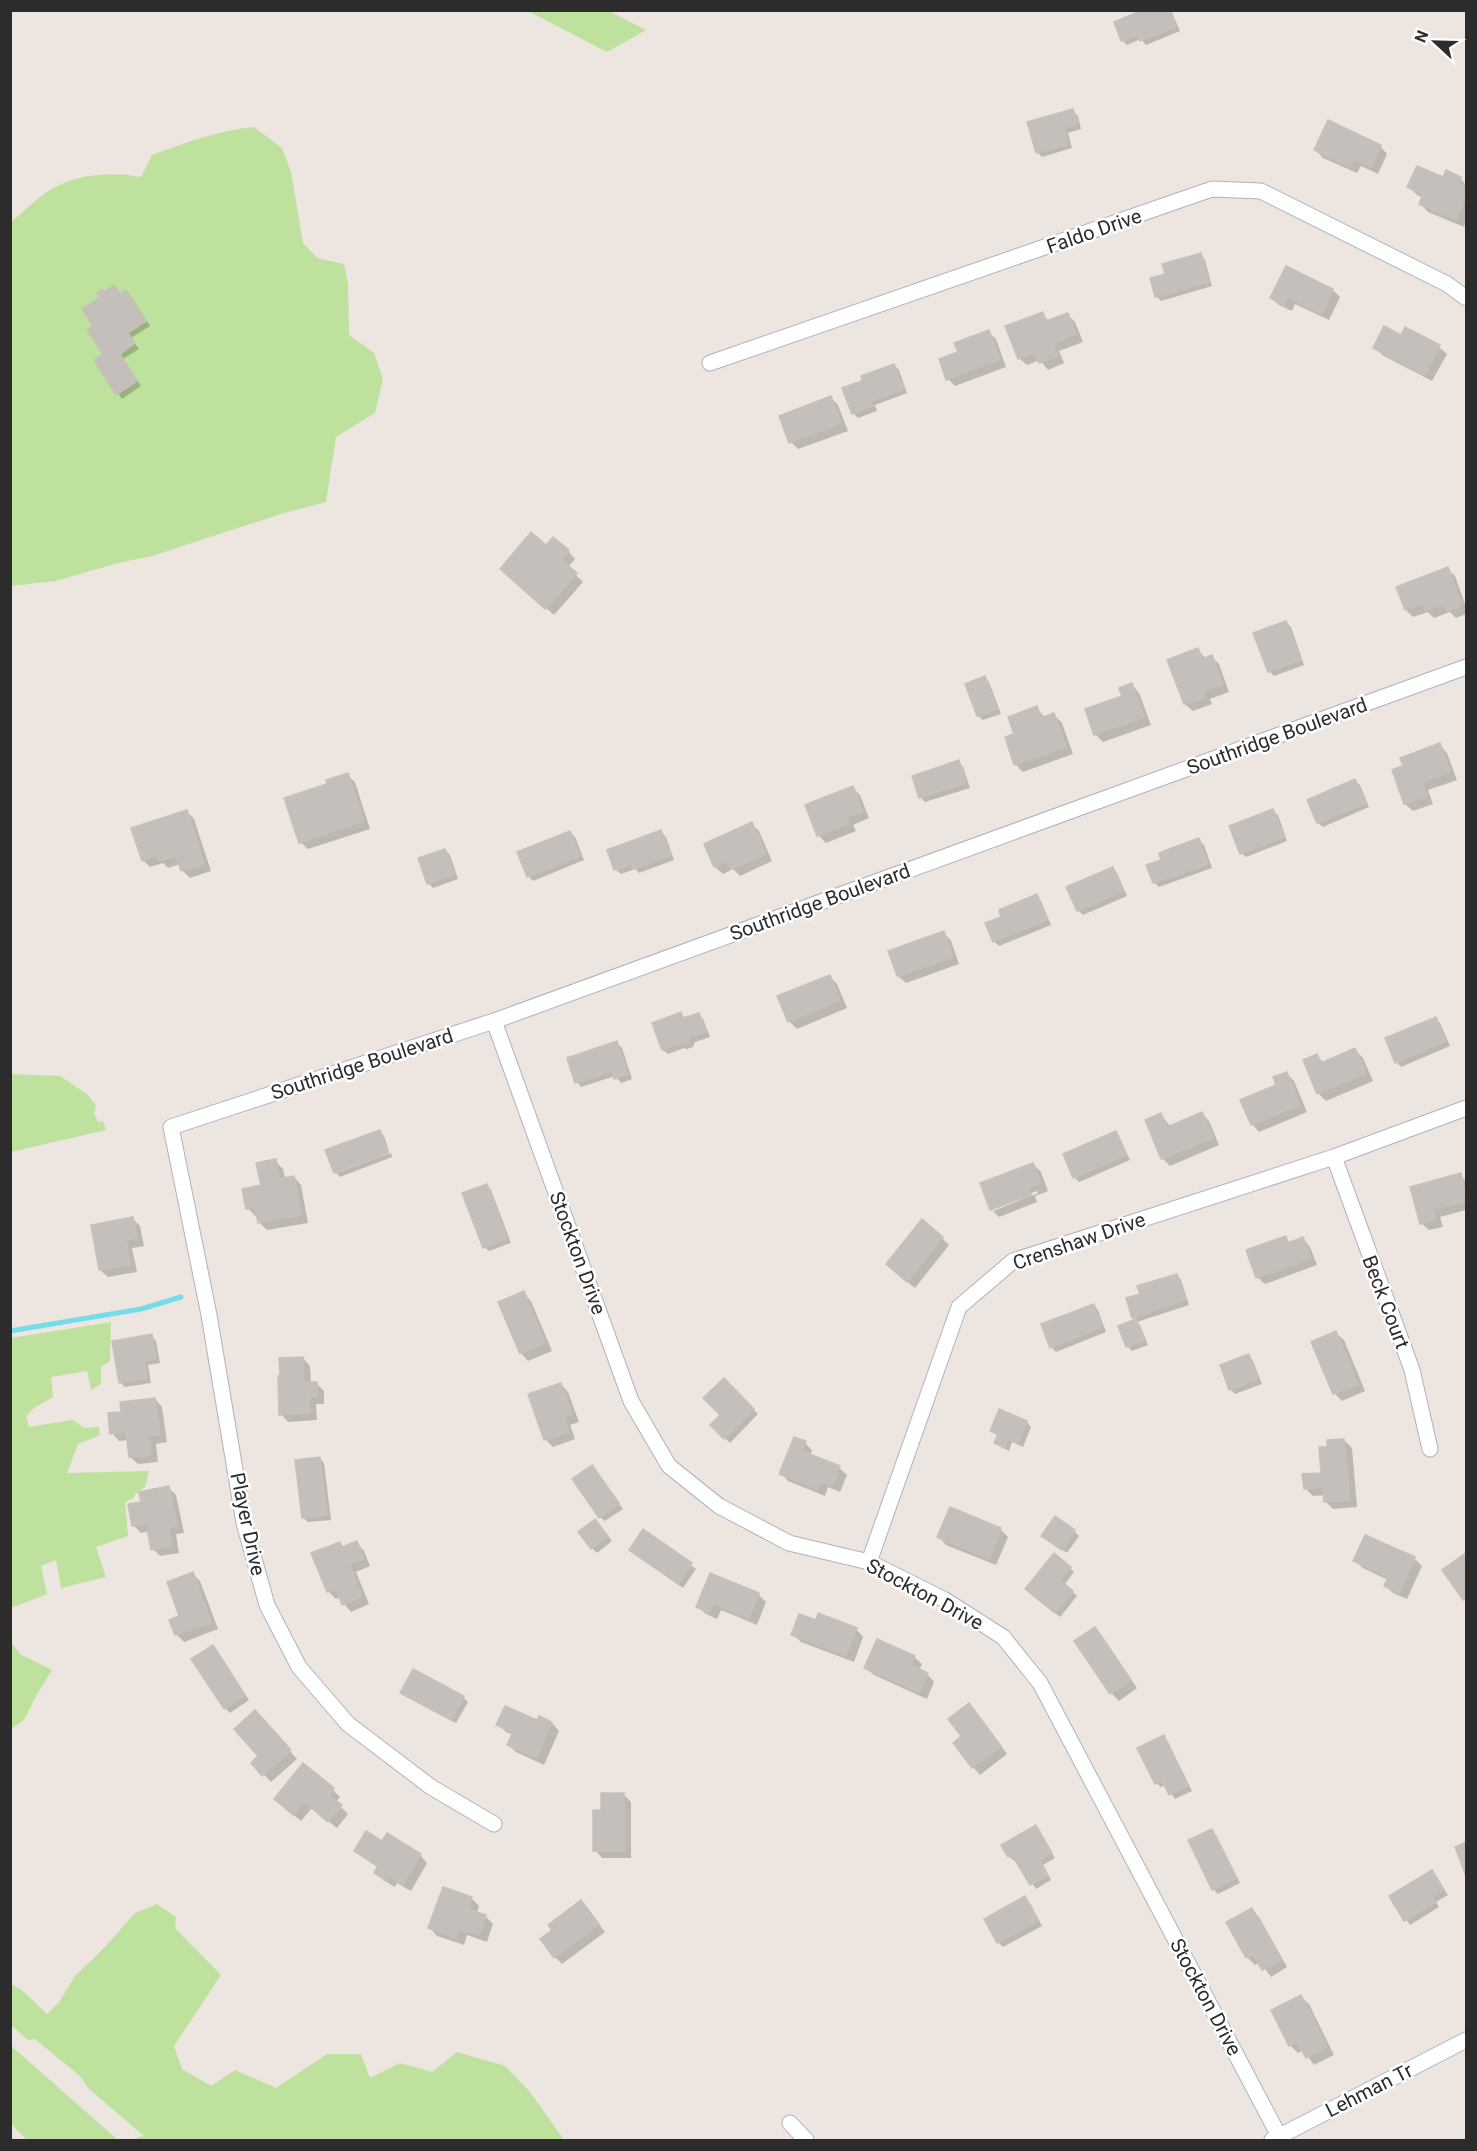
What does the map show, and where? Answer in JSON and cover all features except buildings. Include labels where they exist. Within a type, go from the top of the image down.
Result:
[{"type":"street","name":"Faldo Drive","points":[[710,363],[1212,189],[1261,191],[1447,284],[1467,298]]},
{"type":"street","name":"Southridge Boulevard","points":[[171,1127],[494,1021],[1467,667]]},
{"type":"street","name":"Stockton Drive","points":[[494,1021],[631,1401],[669,1466],[719,1506],[789,1543],[869,1562],[945,1600],[1003,1637],[1040,1683],[1275,2138]]},
{"type":"street","name":"Crenshaw Drive","points":[[869,1562],[959,1307],[1012,1261],[1334,1157],[1467,1108]]},
{"type":"street","name":"Player Drive","points":[[171,1127],[209,1315],[244,1523],[267,1605],[298,1666],[348,1724],[431,1787],[494,1824]]},
{"type":"street","name":"Beck Court","points":[[1334,1157],[1412,1370],[1430,1449]]},
{"type":"street","name":"Lehman Tr","points":[[1275,2138],[1467,2040]]},
{"type":"street","points":[[790,2123],[806,2140]]},
{"type":"green space","points":[[528,11],[609,11],[646,30],[607,52]]},
{"type":"green space","points":[[254,127],[282,148],[291,172],[303,243],[317,258],[344,264],[348,283],[349,335],[374,353],[383,379],[375,413],[336,437],[326,502],[284,513],[152,556],[55,581],[11,586],[10,223],[40,197],[71,180],[106,174],[141,177],[152,155],[214,134]]},
{"type":"green space","points":[[10,1074],[60,1076],[88,1095],[96,1106],[94,1113],[98,1122],[103,1121],[106,1130],[11,1152]]},
{"type":"green space","points":[[111,1322],[110,1361],[101,1367],[101,1384],[91,1390],[87,1371],[51,1377],[53,1397],[34,1408],[26,1416],[29,1427],[72,1420],[84,1428],[99,1427],[100,1435],[78,1444],[67,1473],[149,1471],[145,1487],[135,1494],[134,1498],[125,1502],[128,1536],[96,1547],[106,1577],[61,1588],[56,1560],[41,1566],[47,1594],[11,1608],[11,1338]]},
{"type":"green space","points":[[10,1641],[20,1654],[52,1670],[24,1720],[11,1729]]},
{"type":"green space","points":[[157,1904],[176,1917],[175,1928],[221,1975],[174,2046],[182,2069],[211,2086],[235,2070],[276,2088],[327,2054],[361,2054],[370,2078],[400,2063],[432,2072],[457,2052],[505,2066],[530,2092],[564,2140],[139,2140],[136,2138],[144,2136],[88,2088],[80,2076],[35,2039],[28,2040],[11,2025],[11,1984],[22,1990],[47,2014],[59,2002],[75,1976],[135,1913]]},
{"type":"green space","points":[[10,2045],[118,2140],[27,2140],[11,2124]]},
{"type":"waterway","points":[[10,1331],[141,1309],[181,1297]]}]
